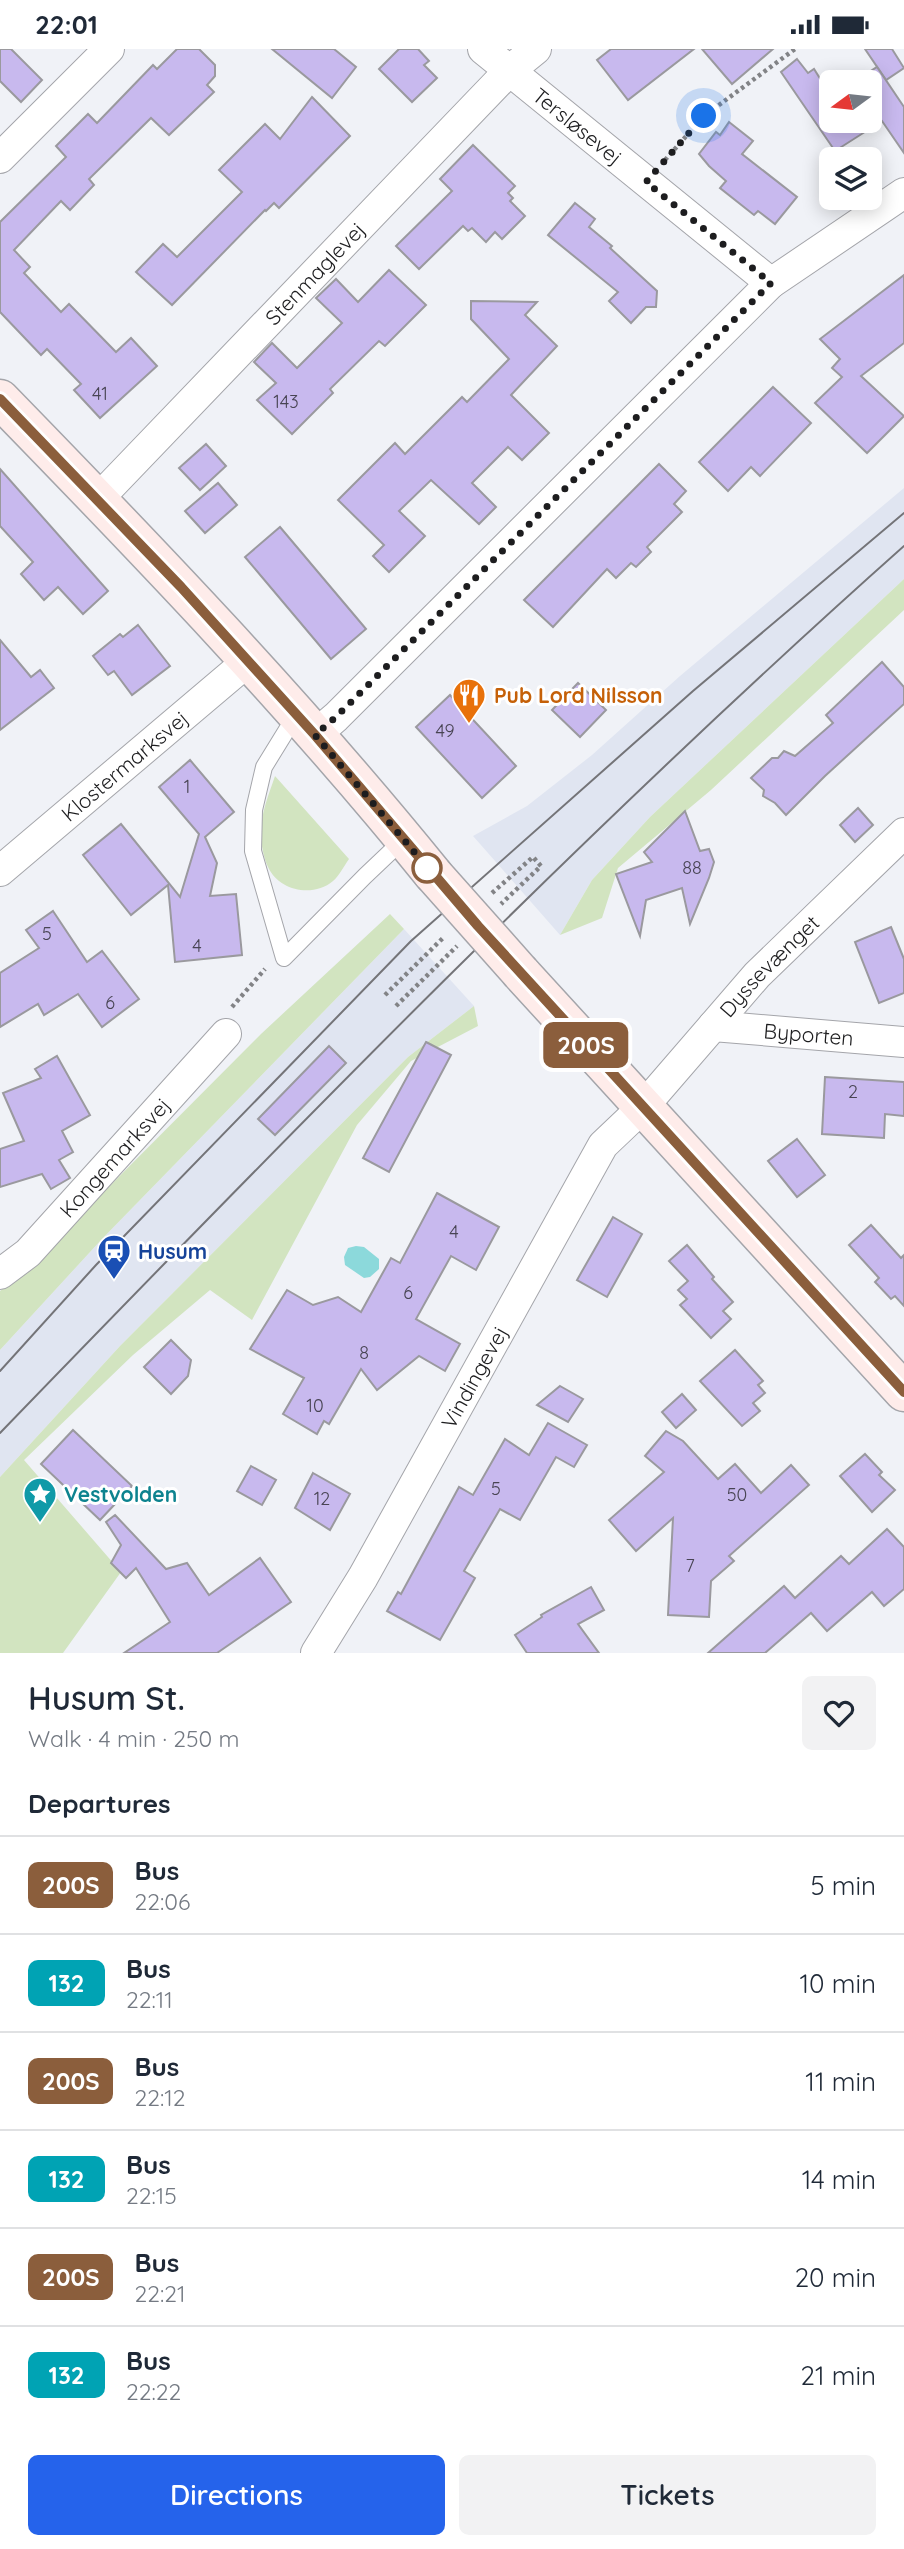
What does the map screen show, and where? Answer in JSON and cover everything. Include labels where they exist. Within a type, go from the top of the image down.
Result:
[{"type":"street","points":[[0,159],[108,49]]},
{"type":"street","name":"Tersløsevej","points":[[483,49],[771,283]]},
{"type":"street","name":"Stenmaglevej","points":[[98,499],[509,71],[536,49]]},
{"type":"street","points":[[305,725],[336,717],[771,283],[904,193]]},
{"type":"street","points":[[0,399],[181,587],[521,973],[904,1392]]},
{"type":"street","name":"Klostermarksvej","points":[[0,871],[248,661]]},
{"type":"street","name":"Dyssevænget","points":[[643,1107],[757,975],[904,833]]},
{"type":"street","name":"Kongemarksvej","points":[[0,1274],[28,1253],[228,1021]]},
{"type":"street","name":"Byporten","points":[[713,1026],[904,1042]]},
{"type":"street","name":"Vindingevej","points":[[316,1653],[369,1566],[603,1145],[643,1107]]},
{"type":"lane","points":[[305,725],[264,767],[254,810],[253,851],[284,958],[404,839]]},
{"type":"path","points":[[646,182],[704,116],[795,49]]},
{"type":"path","points":[[506,880],[533,857],[541,866],[518,887]]},
{"type":"path","points":[[396,1006],[438,965]]},
{"type":"path","points":[[228,1021],[266,968]]},
{"type":"shaded area","points":[[904,488],[904,579],[650,817],[592,880],[560,935],[473,836],[527,806],[592,755],[680,676]]},
{"type":"shaded area","points":[[404,929],[474,1006],[408,1057],[120,1346],[0,1477],[0,1350],[102,1239]]},
{"type":"green space","points":[[904,579],[904,610],[711,790],[618,868],[602,918],[560,935],[592,880],[650,817]]},
{"type":"green space","points":[[275,776],[349,859],[335,879],[325,886],[307,890],[288,886],[280,882],[268,867],[262,847],[261,827]]},
{"type":"green space","points":[[390,914],[404,929],[102,1239],[0,1350],[0,1291],[30,1266],[261,1034]]},
{"type":"green space","points":[[474,1006],[478,1026],[411,1061],[357,1125],[252,1320],[210,1290],[133,1355],[24,1460],[121,1572],[63,1653],[0,1653],[0,1477],[120,1346],[408,1057]]},
{"type":"water","points":[[364,1247],[379,1259],[379,1269],[370,1277],[364,1278],[345,1265],[344,1257],[348,1248]]},
{"type":"building","points":[[0,49],[11,49],[42,80],[21,102],[0,81]]},
{"type":"building","points":[[177,49],[199,49],[215,65],[215,76],[207,85],[214,92],[169,135],[151,118],[89,179],[94,185],[70,210],[61,201],[14,250],[30,267],[24,273],[61,312],[69,304],[116,352],[131,338],[157,366],[100,418],[74,390],[81,384],[47,349],[41,355],[0,312],[0,222],[66,157],[56,146],[88,114],[97,123],[153,65],[157,69]]},
{"type":"building","points":[[272,49],[334,49],[356,67],[332,98]]},
{"type":"building","points":[[399,49],[418,49],[429,61],[424,65],[437,78],[412,102],[379,69]]},
{"type":"building","points":[[611,49],[694,49],[628,100],[597,60]]},
{"type":"building","points":[[702,49],[773,49],[732,84]]},
{"type":"building","points":[[865,49],[892,49],[904,68],[886,80],[882,70],[879,70]]},
{"type":"building","points":[[797,59],[808,73],[814,69],[819,77],[819,128],[781,72]]},
{"type":"building","points":[[882,74],[904,107],[904,153],[882,121]]},
{"type":"building","points":[[312,97],[350,136],[279,208],[274,203],[265,210],[172,305],[136,272],[163,244],[177,257],[242,192],[219,170],[265,124],[280,139]]},
{"type":"building","points":[[729,122],[753,141],[742,154],[797,197],[775,224],[758,211],[754,215],[720,188],[726,181],[699,154],[716,132],[720,135]]},
{"type":"building","points":[[823,133],[863,133],[841,147],[832,147]]},
{"type":"building","points":[[473,145],[515,186],[508,193],[513,198],[510,201],[525,216],[502,239],[495,232],[486,242],[472,228],[468,231],[463,226],[419,269],[396,246],[452,191],[440,179]]},
{"type":"building","points":[[575,203],[595,219],[589,227],[657,291],[656,307],[646,307],[631,323],[609,301],[618,292],[548,235]]},
{"type":"building","points":[[389,270],[426,305],[385,346],[379,341],[330,389],[333,393],[292,434],[257,400],[276,383],[254,362],[272,343],[297,368],[342,323],[316,298],[336,279],[358,302]]},
{"type":"building","points":[[904,275],[904,343],[861,376],[904,416],[867,453],[815,403],[842,377],[832,368],[840,359],[820,339]]},
{"type":"building","points":[[471,301],[537,302],[525,315],[557,346],[511,395],[549,433],[522,460],[508,447],[472,483],[496,507],[479,524],[431,480],[399,511],[425,536],[389,572],[373,556],[384,545],[338,500],[395,443],[405,454],[462,397],[467,402],[509,359],[471,319]]},
{"type":"building","points":[[773,387],[811,423],[760,476],[751,467],[728,491],[699,462]]},
{"type":"building","points":[[206,444],[226,466],[200,490],[179,468]]},
{"type":"building","points":[[659,464],[686,491],[674,504],[682,512],[647,547],[651,552],[636,567],[631,563],[616,578],[607,569],[553,627],[524,600]]},
{"type":"building","points":[[0,469],[108,591],[83,614],[58,587],[44,600],[21,574],[33,562],[0,526]]},
{"type":"building","points":[[218,483],[237,505],[205,533],[185,511]]},
{"type":"building","points":[[280,527],[366,629],[331,659],[245,557]]},
{"type":"building","points":[[138,625],[170,666],[132,695],[114,671],[108,675],[93,656],[120,634],[123,637]]},
{"type":"building","points":[[0,640],[31,677],[40,670],[54,688],[0,730]]},
{"type":"building","points":[[882,662],[904,687],[904,704],[786,815],[775,803],[763,796],[764,790],[751,778],[772,758],[778,758],[784,751],[795,756],[833,723],[826,715]]},
{"type":"building","points":[[578,683],[606,710],[580,737],[552,710]]},
{"type":"building","points":[[450,695],[516,766],[482,798],[416,727]]},
{"type":"building","points":[[190,760],[234,812],[205,837],[217,863],[210,896],[236,894],[242,955],[175,962],[168,885],[131,915],[83,855],[121,824],[180,897],[199,834],[159,787]]},
{"type":"building","points":[[858,808],[873,825],[855,842],[840,825]]},
{"type":"building","points":[[685,811],[700,851],[709,849],[714,862],[709,878],[690,924],[682,888],[646,900],[640,936],[616,874],[652,862],[644,852]]},
{"type":"building","points":[[53,911],[87,962],[102,951],[139,999],[102,1027],[78,994],[44,1015],[38,1004],[0,1027],[0,973],[39,948],[26,930]]},
{"type":"building","points":[[891,927],[904,959],[904,993],[879,1003],[855,942]]},
{"type":"building","points":[[426,1042],[451,1055],[389,1172],[363,1158]]},
{"type":"building","points":[[329,1046],[346,1063],[275,1135],[258,1119]]},
{"type":"building","points":[[57,1056],[90,1115],[62,1131],[73,1152],[59,1160],[70,1178],[51,1189],[42,1174],[0,1187],[0,1149],[24,1141],[3,1093],[41,1078],[35,1069]]},
{"type":"building","points":[[825,1077],[904,1082],[904,1116],[885,1114],[884,1138],[822,1134]]},
{"type":"building","points":[[797,1139],[825,1175],[797,1197],[768,1161]]},
{"type":"building","points":[[437,1193],[499,1227],[476,1270],[451,1256],[416,1319],[460,1344],[445,1371],[419,1356],[377,1390],[361,1369],[329,1424],[324,1421],[317,1434],[283,1414],[304,1378],[250,1349],[287,1290],[313,1305],[338,1297],[361,1312],[391,1258],[400,1263]]},
{"type":"building","points":[[613,1217],[642,1234],[607,1297],[577,1280]]},
{"type":"building","points":[[871,1225],[901,1258],[904,1255],[904,1306],[895,1296],[891,1299],[875,1282],[879,1278],[849,1245]]},
{"type":"building","points":[[687,1245],[733,1302],[723,1311],[731,1319],[711,1338],[680,1305],[687,1299],[678,1290],[688,1281],[669,1261]]},
{"type":"building","points":[[171,1340],[191,1360],[188,1376],[171,1394],[144,1367]]},
{"type":"building","points":[[735,1350],[763,1381],[758,1385],[765,1393],[753,1403],[760,1411],[742,1426],[700,1381]]},
{"type":"building","points":[[560,1386],[583,1399],[568,1422],[537,1405]]},
{"type":"building","points":[[682,1394],[696,1410],[676,1428],[662,1412]]},
{"type":"building","points":[[548,1423],[587,1445],[574,1467],[556,1457],[520,1520],[500,1509],[464,1571],[475,1578],[440,1640],[387,1611],[398,1592],[401,1594],[459,1487],[473,1495],[505,1439],[529,1455]]},
{"type":"building","points":[[73,1430],[132,1486],[100,1520],[41,1464]]},
{"type":"building","points":[[666,1431],[683,1441],[718,1479],[735,1464],[761,1493],[791,1465],[809,1485],[729,1556],[734,1561],[711,1581],[709,1617],[668,1615],[673,1518],[636,1551],[609,1520],[664,1472],[645,1456]]},
{"type":"building","points":[[865,1454],[882,1472],[879,1475],[895,1490],[872,1512],[840,1476]]},
{"type":"building","points":[[251,1466],[276,1480],[262,1505],[237,1491]]},
{"type":"building","points":[[313,1473],[350,1494],[330,1530],[295,1508]]},
{"type":"building","points":[[115,1515],[166,1569],[187,1563],[209,1595],[260,1558],[291,1602],[217,1653],[124,1653],[170,1622],[136,1568],[126,1578],[111,1563],[121,1545],[106,1522]]},
{"type":"building","points":[[887,1529],[904,1547],[904,1589],[884,1606],[872,1592],[827,1631],[811,1613],[765,1653],[708,1653],[784,1586],[795,1598],[841,1556],[849,1564]]},
{"type":"building","points":[[591,1587],[604,1610],[578,1624],[599,1653],[527,1653],[515,1635],[542,1617],[541,1615]]},
{"type":"tram line","points":[[0,1371],[96,1265],[411,941],[693,691],[904,513]]},
{"type":"tram line","points":[[0,1433],[331,1093],[556,870],[786,652],[904,546]]},
{"type":"bus line","name":"200S","points":[[0,399],[181,587],[315,735],[478,926],[904,1392]]},
{"type":"place","name":"Pub Lord Nilsson","points":[[469,725]]},
{"type":"place","name":"Husum","points":[[114,1281]]},
{"type":"place","name":"Vestvolden","points":[[40,1524]]},
{"type":"route","points":[[427,868],[433,874],[315,735],[771,283],[646,182],[704,116]]}]
